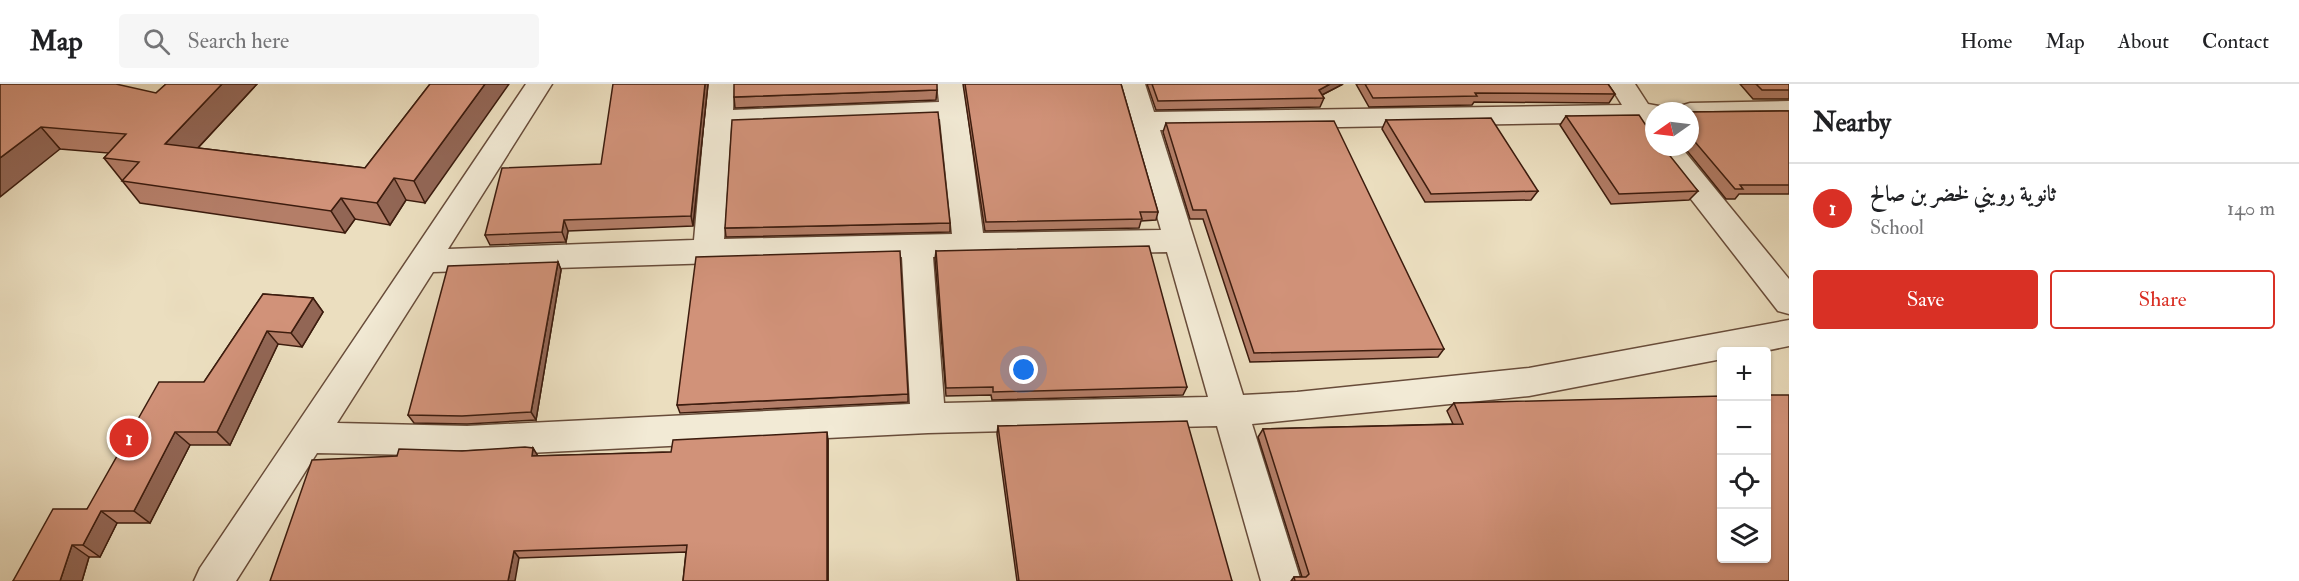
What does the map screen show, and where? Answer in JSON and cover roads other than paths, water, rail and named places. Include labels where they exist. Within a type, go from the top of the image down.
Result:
[{"type":"street","points":[[214,581],[539,84]]},
{"type":"street","points":[[708,251],[722,84]]},
{"type":"street","points":[[1132,84],[1180,241],[1228,411],[1281,581]]},
{"type":"street","points":[[1622,84],[1645,115]]},
{"type":"street","points":[[718,119],[952,97],[969,245]]},
{"type":"street","points":[[1699,112],[1789,110]]},
{"type":"street","points":[[1143,121],[1645,120]]},
{"type":"street","points":[[1673,156],[1789,302]]},
{"type":"street","points":[[425,261],[708,251],[1180,241]]},
{"type":"street","points":[[917,246],[928,418]]},
{"type":"street","points":[[308,438],[467,441],[928,418],[1228,411],[1308,406],[1529,381],[1789,333]]},
{"type":"place","name":"ثانوية رويني لخضر بن صالح","points":[[129,438]]}]
